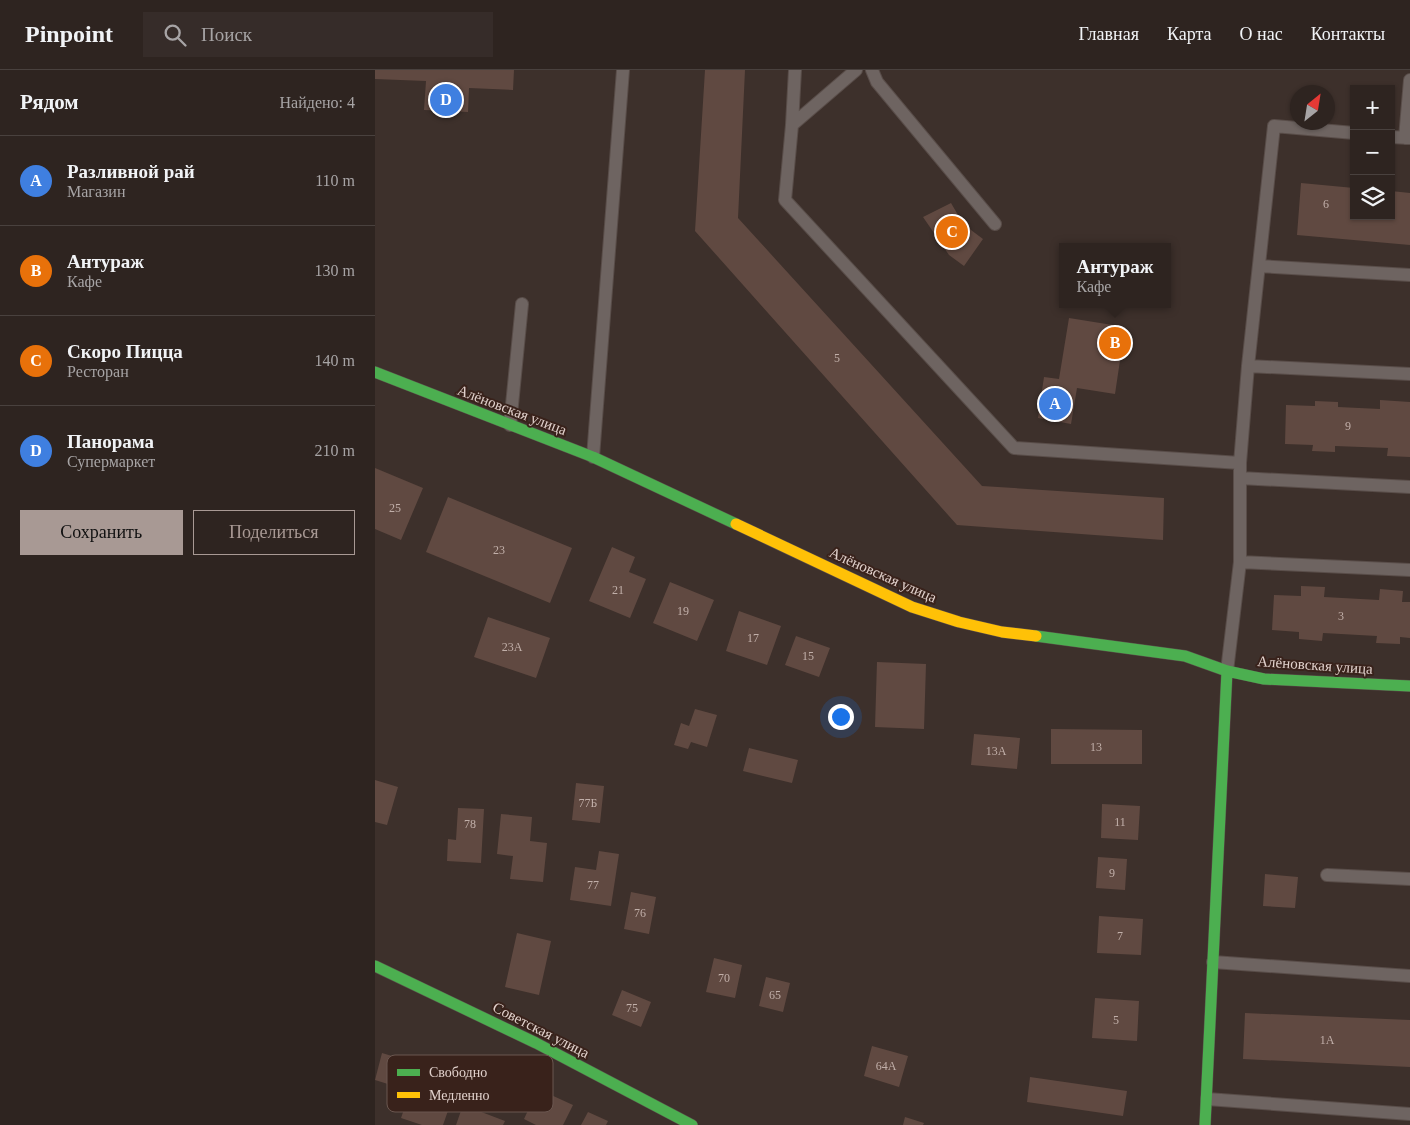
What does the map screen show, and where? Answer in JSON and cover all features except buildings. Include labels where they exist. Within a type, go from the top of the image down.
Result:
[{"type":"street","name":"Алёновская улица","points":[[375,372],[593,457],[912,606],[959,622],[1002,632],[1185,656],[1227,671],[1264,679],[1410,686]]},
{"type":"street","points":[[1205,1125],[1227,671]]},
{"type":"street","name":"Советская улица","points":[[375,966],[536,1042],[692,1125]]},
{"type":"lane","points":[[593,457],[623,70]]},
{"type":"lane","points":[[795,70],[785,200],[1014,448],[1240,463]]},
{"type":"lane","points":[[792,126],[856,70]]},
{"type":"lane","points":[[872,70],[877,82],[995,224]]},
{"type":"lane","points":[[1395,136],[1408,138],[1410,80]]},
{"type":"lane","points":[[1227,671],[1240,562],[1240,463],[1248,366],[1274,126],[1350,133]]},
{"type":"lane","points":[[1259,266],[1410,274]]},
{"type":"lane","points":[[510,425],[523,304]]},
{"type":"lane","points":[[1248,366],[1410,374]]},
{"type":"lane","points":[[1240,478],[1410,487]]},
{"type":"lane","points":[[1240,562],[1410,570]]},
{"type":"lane","points":[[1327,875],[1410,879]]},
{"type":"lane","points":[[1213,962],[1410,976]]},
{"type":"lane","points":[[1207,1099],[1410,1114]]},
{"type":"traffic: fast","points":[[375,372],[593,457],[736,524]]},
{"type":"traffic: fast","points":[[1036,636],[1185,656],[1227,671],[1264,679],[1410,686]]},
{"type":"traffic: fast","points":[[1205,1125],[1227,671]]},
{"type":"traffic: fast","points":[[375,966],[536,1043],[692,1125]]},
{"type":"traffic: slow","points":[[736,524],[912,607],[959,622],[1002,632],[1036,636]]},
{"type":"place","name":"Панорама","points":[[446,100]]},
{"type":"place","name":"Скоро Пицца","points":[[952,232]]},
{"type":"place","name":"Антураж","points":[[1115,343]]},
{"type":"place","name":"Разливной рай","points":[[1055,404]]}]
